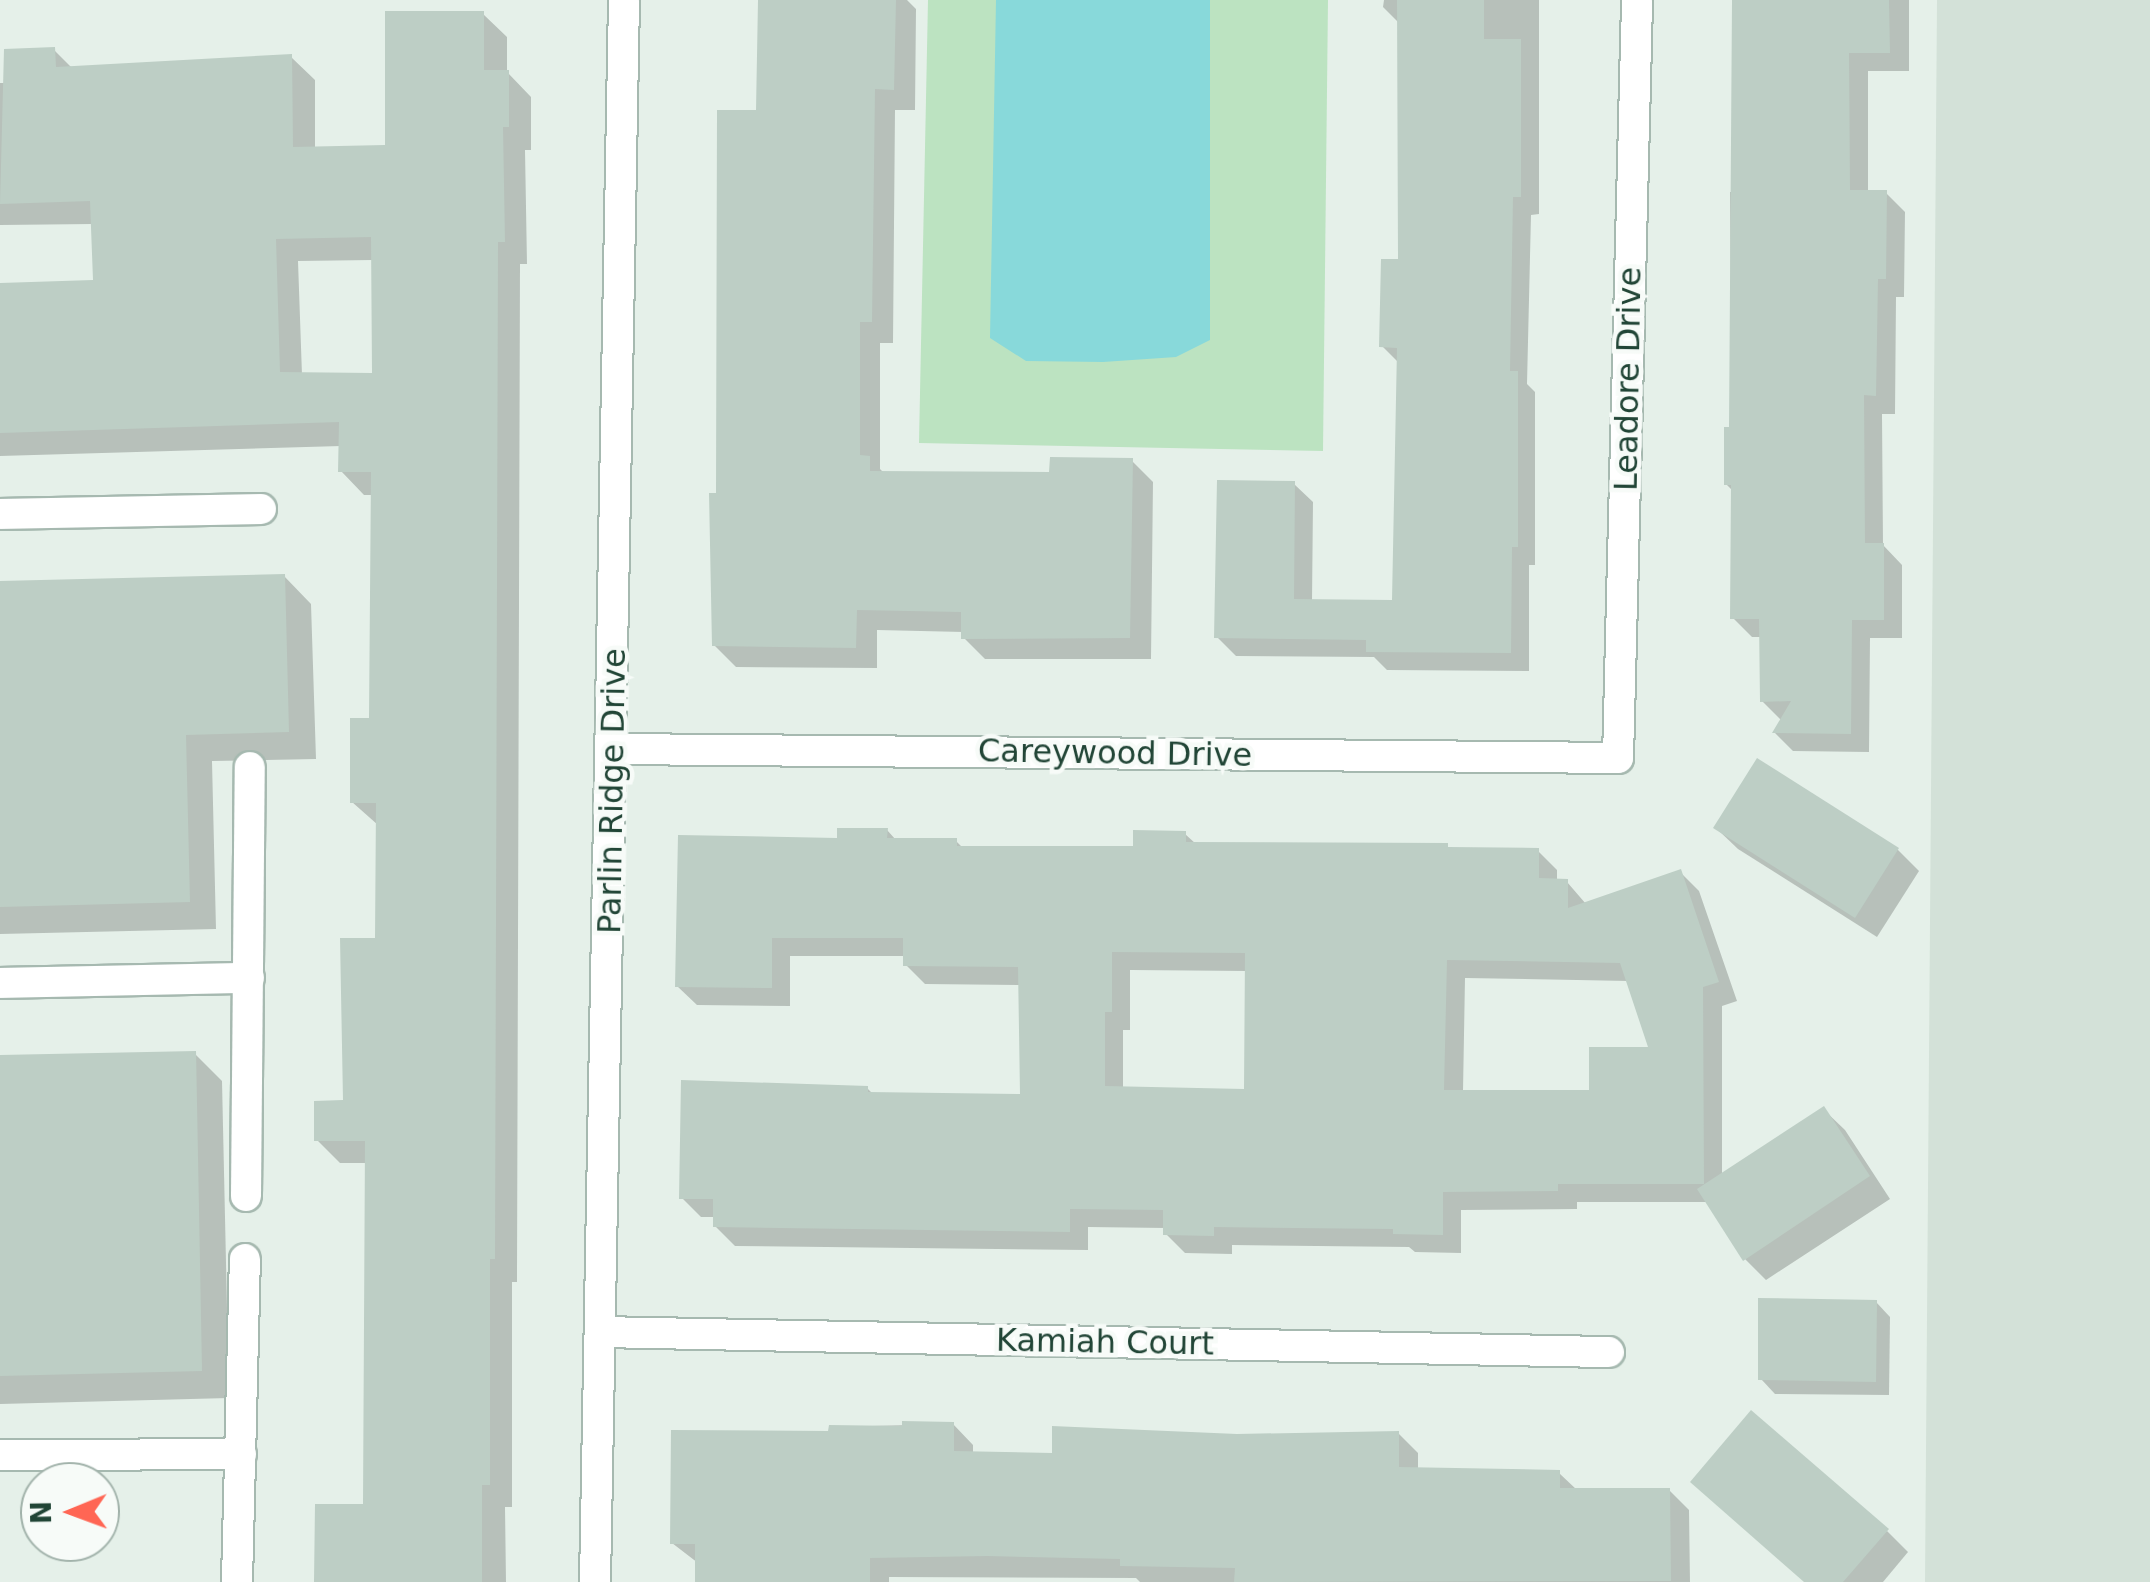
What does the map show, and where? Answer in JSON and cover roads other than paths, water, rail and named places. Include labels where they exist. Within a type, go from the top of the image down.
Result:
[{"type":"street","name":"Parlin Ridge Drive","points":[[595,1582],[624,0]]},
{"type":"street","name":"Leadore Drive","points":[[1618,758],[1637,0]]},
{"type":"street","points":[[0,514],[261,509]]},
{"type":"street","name":"Careywood Drive","points":[[613,748],[1618,758]]},
{"type":"street","points":[[246,1196],[250,767]]},
{"type":"street","points":[[0,983],[249,978]]},
{"type":"street","points":[[237,1582],[246,1259]]},
{"type":"street","name":"Kamiah Court","points":[[600,1332],[1609,1352]]},
{"type":"street","points":[[0,1455],[240,1454]]},
{"type":"water","points":[[996,0],[1210,0],[1210,340],[1176,357],[1103,362],[1026,361],[990,338]]}]
